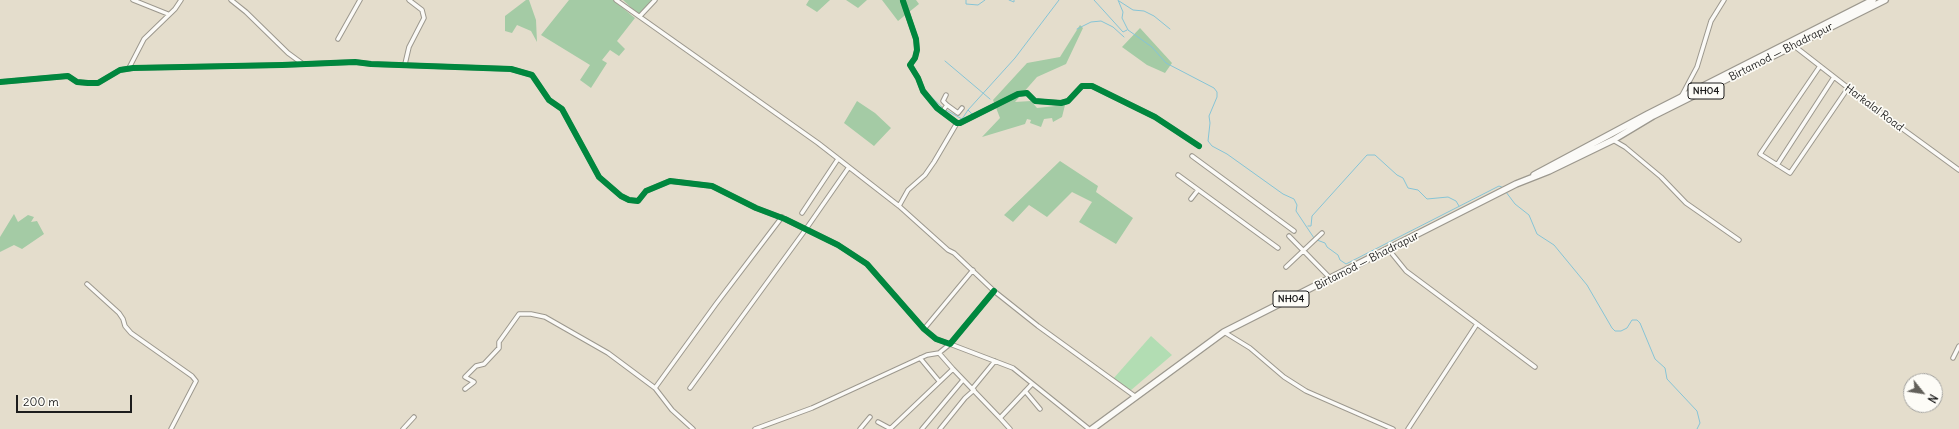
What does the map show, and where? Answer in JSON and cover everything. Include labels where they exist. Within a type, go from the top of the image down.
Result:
[{"type":"main road","name":"Birtamod — Bhadrapur","points":[[1851,14],[1873,0]]},
{"type":"main road","name":"Birtamod — Bhadrapur","points":[[1092,429],[1224,332],[1389,250],[1527,179],[1544,168],[1681,101],[1851,14],[1885,0]]},
{"type":"main road","name":"Birtamod — Bhadrapur","points":[[1527,179],[1549,171],[1613,140],[1681,101]]},
{"type":"street","points":[[133,0],[168,14]]},
{"type":"street","points":[[129,68],[144,39],[168,14],[176,8],[181,0]]},
{"type":"street","points":[[231,0],[246,12],[288,53],[304,64]]},
{"type":"street","points":[[338,39],[360,0]]},
{"type":"street","points":[[405,64],[409,48],[424,18],[422,10],[409,0]]},
{"type":"street","points":[[616,0],[849,167],[899,206],[973,270],[994,291],[1038,326],[1136,396]]},
{"type":"street","points":[[640,16],[655,0]]},
{"type":"street","points":[[1681,101],[1697,67],[1711,21],[1724,0]]},
{"type":"street","points":[[903,1],[916,39],[917,50],[915,58],[910,65],[918,78],[923,91],[942,112],[957,123],[960,124],[1018,94],[1027,93],[1036,101],[1061,104],[1068,101],[1082,86],[1092,86],[1154,117],[1199,146]]},
{"type":"street","name":"Harkalal Road","points":[[1793,44],[1848,88],[1959,170]]},
{"type":"street","points":[[0,82],[68,76],[77,82],[98,83],[120,70],[129,68],[355,62],[371,64],[405,64],[511,69],[532,76],[549,100],[562,109],[599,177],[621,196],[629,200],[638,201],[646,191],[670,181],[712,186],[756,208],[782,217],[838,245],[867,264],[924,329],[936,339],[1013,368],[1089,429]]},
{"type":"street","points":[[1820,66],[1760,154],[1790,173],[1848,88]]},
{"type":"street","points":[[1777,165],[1834,77]]},
{"type":"street","points":[[946,95],[943,100],[948,105],[958,113],[962,108]]},
{"type":"street","points":[[942,112],[948,105]]},
{"type":"street","points":[[899,206],[908,190],[925,175],[957,123]]},
{"type":"street","points":[[1613,140],[1625,147],[1661,177],[1686,203],[1738,240]]},
{"type":"street","points":[[1192,156],[1294,231]]},
{"type":"street","points":[[802,213],[838,159]]},
{"type":"street","points":[[690,388],[806,229],[849,167]]},
{"type":"street","points":[[1178,175],[1278,248]]},
{"type":"street","points":[[1191,199],[1198,190]]},
{"type":"street","points":[[655,388],[782,217]]},
{"type":"street","points":[[1286,267],[1322,233]]},
{"type":"street","points":[[1289,236],[1332,279]]},
{"type":"street","points":[[1389,250],[1406,271],[1535,367]]},
{"type":"street","points":[[924,329],[973,270]]},
{"type":"street","points":[[87,284],[119,313],[125,326],[131,333],[192,376],[196,381],[171,429]]},
{"type":"street","points":[[755,429],[812,408],[920,358],[933,353],[940,353],[950,344],[994,291]]},
{"type":"street","points":[[465,388],[474,382],[465,377],[476,366],[484,364],[499,348],[499,342],[519,314],[545,317],[565,327],[608,353],[655,388],[672,410],[693,429]]},
{"type":"street","points":[[1408,429],[1477,324]]},
{"type":"street","points":[[1224,332],[1250,348],[1284,376],[1306,391],[1393,429]]},
{"type":"street","points":[[1953,358],[1959,346]]},
{"type":"street","points":[[940,353],[963,380],[1009,428]]},
{"type":"street","points":[[920,358],[939,381]]},
{"type":"street","points":[[940,429],[996,361]]},
{"type":"street","points":[[878,422],[890,429],[953,369]]},
{"type":"street","points":[[922,429],[963,380]]},
{"type":"street","points":[[1000,418],[1032,384]]},
{"type":"street","points":[[1025,391],[1040,409]]},
{"type":"street","points":[[403,429],[414,417]]},
{"type":"street","points":[[860,429],[870,417]]},
{"type":"green space","points":[[526,0],[529,0],[536,20],[537,42],[531,31],[517,25],[512,33],[505,31],[505,16]]},
{"type":"green space","points":[[569,0],[613,0],[635,18],[617,41],[625,49],[619,56],[610,50],[602,60],[607,63],[591,88],[580,80],[590,65],[541,35]]},
{"type":"green space","points":[[623,0],[655,0],[640,16]]},
{"type":"green space","points":[[809,0],[830,0],[817,12],[806,5]]},
{"type":"green space","points":[[846,0],[867,0],[858,8]]},
{"type":"green space","points":[[882,0],[916,0],[919,4],[898,21]]},
{"type":"green space","points":[[1080,25],[1083,28],[1066,64],[1037,77],[1015,102],[1031,101],[1037,108],[1065,105],[1062,117],[1053,122],[1052,118],[1044,119],[1041,127],[1030,123],[1031,120],[1027,119],[1025,124],[982,137],[1000,118],[993,100],[1027,63],[1060,57]]},
{"type":"green space","points":[[1140,28],[1172,63],[1165,73],[1147,65],[1122,47]]},
{"type":"green space","points":[[857,101],[875,113],[891,128],[874,146],[844,123]]},
{"type":"green space","points":[[1060,161],[1098,186],[1096,192],[1133,218],[1116,244],[1079,222],[1092,202],[1072,192],[1047,217],[1029,205],[1013,222],[1004,215]]},
{"type":"green space","points":[[14,214],[18,222],[28,215],[34,217],[31,222],[37,221],[44,234],[22,249],[14,245],[0,252],[0,237]]},
{"type":"green space","points":[[1151,336],[1172,355],[1130,391],[1113,379]]},
{"type":"waterway","points":[[966,0],[966,4],[978,5],[985,0]]},
{"type":"waterway","points":[[1009,0],[1014,2],[1014,0]]},
{"type":"waterway","points":[[968,110],[1015,58],[1059,0]]},
{"type":"waterway","points":[[1094,0],[1123,32],[1127,30]]},
{"type":"waterway","points":[[1118,0],[1123,12],[1122,18],[1128,30],[1152,47],[1166,63],[1214,88],[1217,92],[1217,97],[1209,116],[1210,123],[1208,141],[1212,146],[1227,154],[1283,194],[1294,199],[1297,205],[1296,211],[1314,238]]},
{"type":"waterway","points":[[1119,1],[1133,10],[1144,11],[1154,16],[1170,29]]},
{"type":"waterway","points":[[1077,29],[1091,22],[1101,21],[1113,27],[1124,37]]},
{"type":"waterway","points":[[945,61],[990,99]]},
{"type":"waterway","points":[[918,75],[925,90]]},
{"type":"waterway","points":[[928,94],[943,108]]},
{"type":"waterway","points":[[946,110],[962,119],[968,110],[973,115]]},
{"type":"waterway","points":[[1308,226],[1311,226],[1312,216],[1367,155],[1375,155],[1397,175],[1403,178],[1408,188],[1418,190],[1427,199],[1448,197],[1456,201],[1459,206]]},
{"type":"waterway","points":[[1317,240],[1325,243],[1327,247],[1338,255],[1340,260],[1346,264],[1499,186],[1504,188]]},
{"type":"waterway","points":[[1506,192],[1515,204],[1529,215],[1537,234],[1554,245],[1587,285],[1615,331],[1621,331],[1627,328],[1632,320],[1637,320],[1640,323],[1655,359],[1665,368],[1667,379],[1697,411],[1700,423],[1697,429]]},
{"type":"cycle path","points":[[903,1],[916,39],[917,50],[915,58],[910,65],[918,78],[923,91],[937,108],[957,123],[960,123],[1018,94],[1027,93],[1035,101],[1061,103],[1068,101],[1082,86],[1092,86],[1155,117],[1199,146]]},
{"type":"cycle path","points":[[0,82],[68,76],[77,82],[98,83],[120,70],[133,68],[355,62],[371,64],[511,69],[532,75],[549,100],[562,109],[599,177],[621,196],[629,200],[638,201],[646,191],[670,181],[712,186],[756,208],[785,219],[838,245],[867,264],[924,329],[936,339],[950,344],[994,291]]}]
